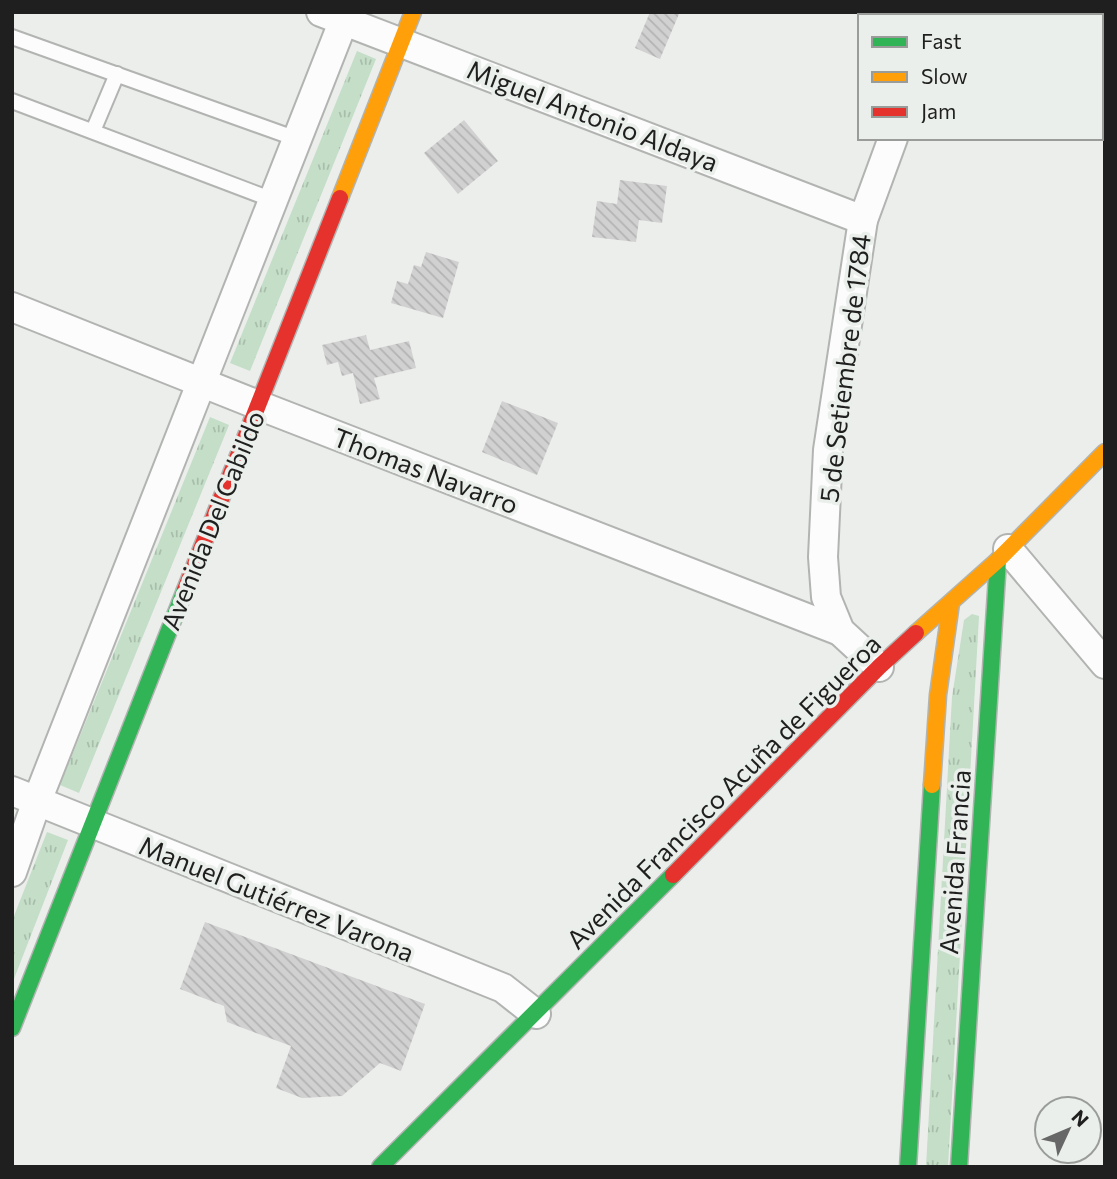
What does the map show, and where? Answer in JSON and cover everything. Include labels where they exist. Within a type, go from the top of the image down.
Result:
[{"type":"street","name":"Avenida Del Cabildo","points":[[12,1028],[413,12]]},
{"type":"street","name":"Miguel Antonio Aldaya","points":[[337,15],[863,219]]},
{"type":"street","points":[[12,872],[25,796],[202,382],[298,139],[337,15]]},
{"type":"street","name":"5 de Setiembre de 1784","points":[[878,667],[840,631],[826,597],[824,557],[828,450],[863,219],[892,140]]},
{"type":"street","name":"Thomas Navarro","points":[[12,307],[840,631]]},
{"type":"street","name":"Avenida Francisco Acuña de Figueroa","points":[[380,1167],[536,1014],[878,667],[1003,555],[1105,452]]},
{"type":"street","points":[[1003,555],[1105,664]]},
{"type":"street","name":"Avenida Francia","points":[[959,1167],[1003,555]]},
{"type":"street","name":"Avenida Francia","points":[[908,1167],[938,695],[951,603]]},
{"type":"street","name":"Manuel Gutiérrez Varona","points":[[25,796],[503,988],[536,1014]]},
{"type":"lane","points":[[12,37],[298,139]]},
{"type":"lane","points":[[93,131],[117,74]]},
{"type":"lane","points":[[12,101],[273,200]]},
{"type":"green space","points":[[357,51],[376,59],[250,371],[230,363]]},
{"type":"green space","points":[[210,417],[229,425],[79,793],[60,785]]},
{"type":"green space","points":[[972,614],[979,616],[948,1167],[926,1167],[952,697],[964,620]]},
{"type":"green space","points":[[47,832],[68,840],[12,984],[12,921]]},
{"type":"building","points":[[650,12],[679,14],[660,59],[635,48]]},
{"type":"building","points":[[464,120],[498,161],[458,194],[424,153]]},
{"type":"building","points":[[620,180],[667,186],[662,223],[639,220],[636,242],[592,237],[597,201],[617,204]]},
{"type":"building","points":[[426,252],[459,262],[443,318],[391,303],[397,281],[408,284],[414,265],[421,267]]},
{"type":"building","points":[[366,335],[370,350],[409,341],[416,368],[374,378],[380,399],[360,404],[353,373],[342,376],[338,362],[327,365],[322,345]]},
{"type":"building","points":[[502,401],[558,423],[537,475],[482,452]]},
{"type":"building","points":[[205,922],[425,1004],[401,1071],[380,1063],[342,1096],[302,1098],[276,1088],[291,1046],[227,1022],[224,1006],[180,989]]},
{"type":"traffic: fast","points":[[959,1167],[998,560]]},
{"type":"traffic: fast","points":[[12,1028],[185,590]]},
{"type":"traffic: fast","points":[[908,1167],[932,785]]},
{"type":"traffic: fast","points":[[380,1167],[673,875]]},
{"type":"traffic: slow","points":[[340,198],[413,12]]},
{"type":"traffic: slow","points":[[916,633],[998,560],[1105,452]]},
{"type":"traffic: slow","points":[[932,785],[938,695],[951,603]]},
{"type":"traffic: jam","points":[[185,590],[340,198]]},
{"type":"traffic: jam","points":[[673,875],[916,633]]}]
